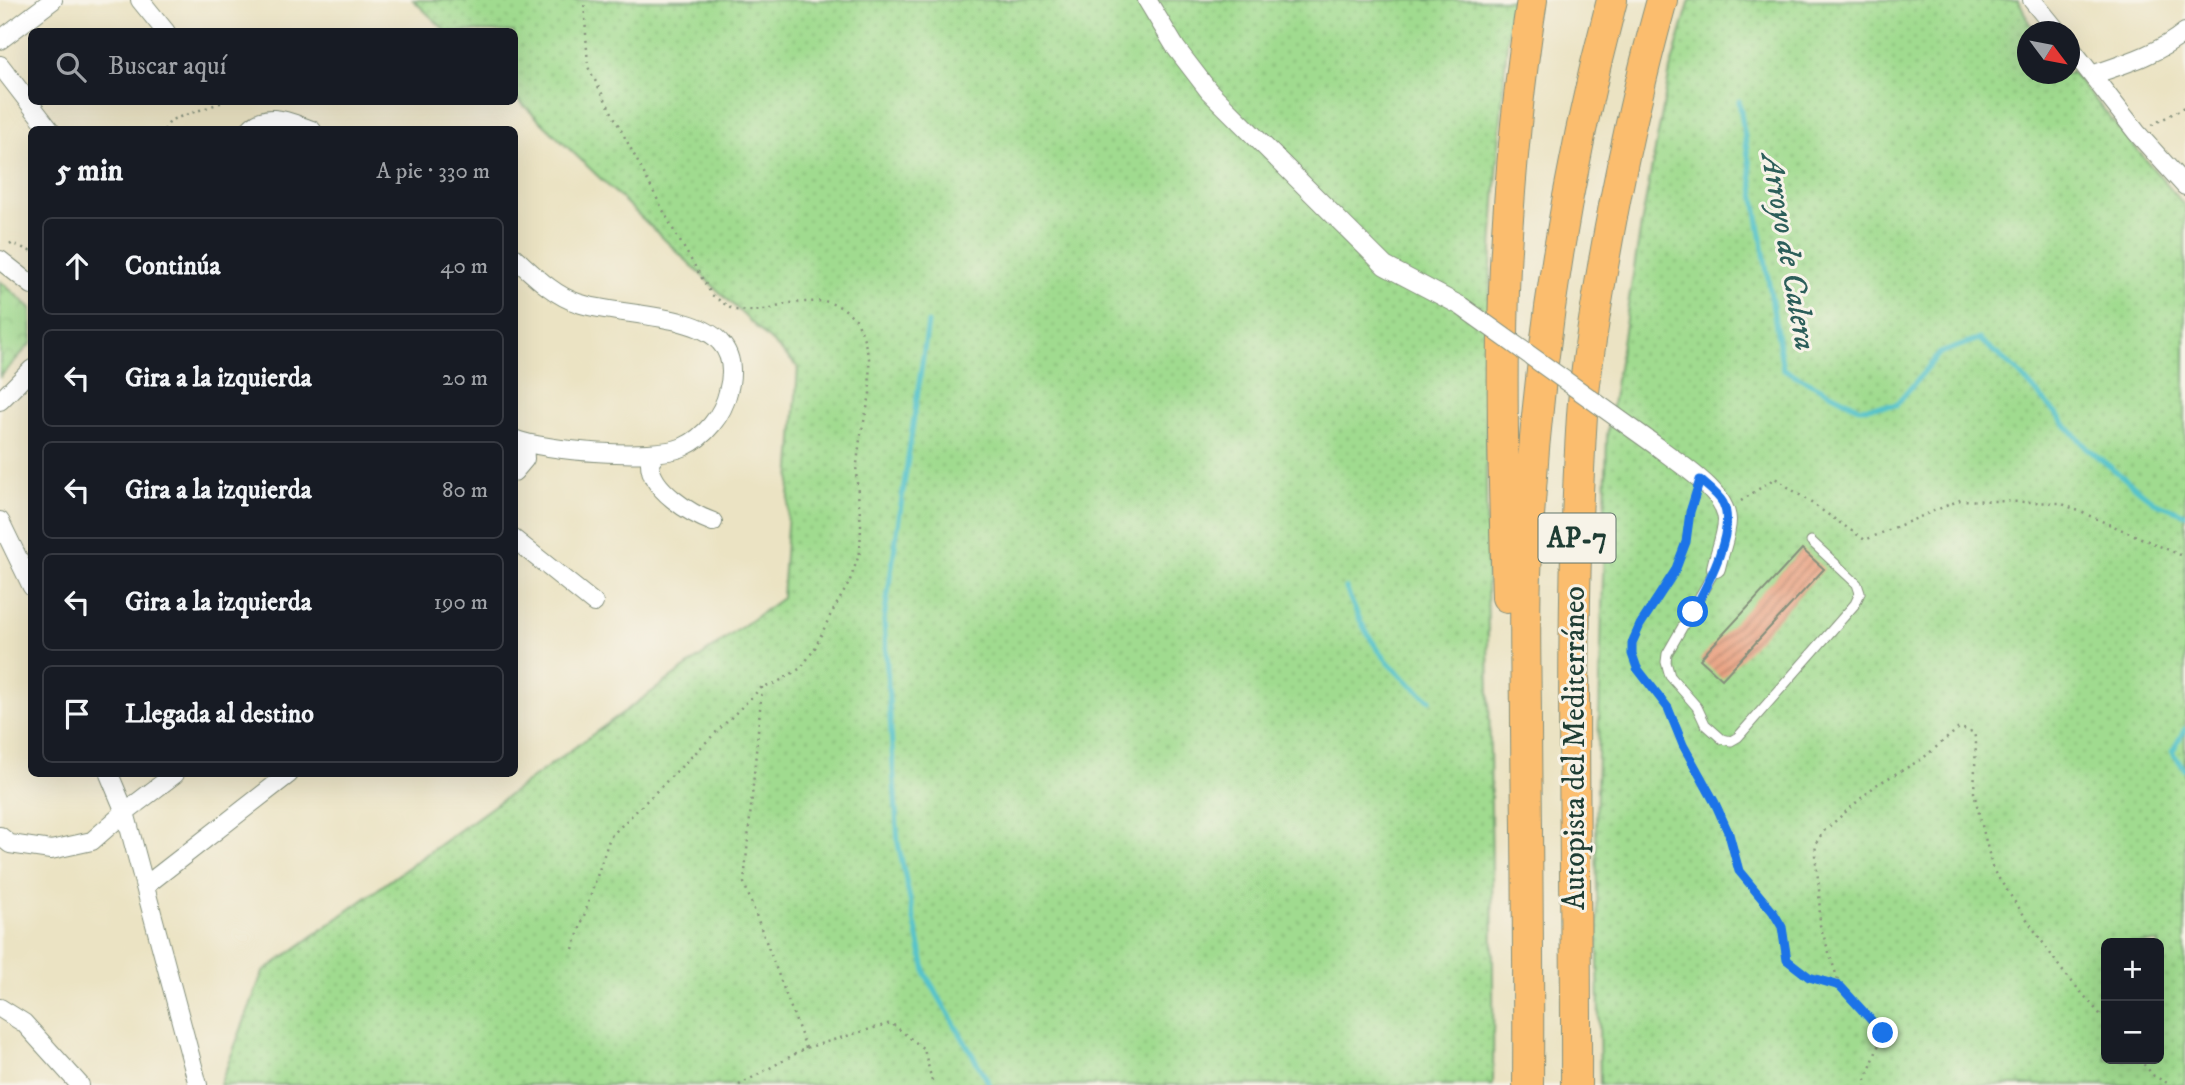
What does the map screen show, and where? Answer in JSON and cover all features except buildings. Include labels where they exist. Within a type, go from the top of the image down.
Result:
[{"type":"highway","points":[[1527,909],[1513,846],[1503,367],[1505,266],[1518,93],[1532,0]]},
{"type":"highway","name":"Autopista del Mediterráneo","points":[[1528,1085],[1526,577],[1539,388],[1562,223],[1594,66],[1612,0]]},
{"type":"highway","name":"Autopista del Mediterráneo","points":[[1576,1085],[1573,763],[1582,413],[1613,203],[1645,60],[1662,0]]},
{"type":"street","points":[[0,40],[53,0]]},
{"type":"street","points":[[140,0],[163,28]]},
{"type":"street","points":[[1147,0],[1176,48],[1209,91],[1385,266],[1461,306],[1700,480],[1722,502],[1726,512],[1727,523],[1716,568]]},
{"type":"street","points":[[2032,0],[2048,21]]},
{"type":"street","points":[[2092,75],[2172,43],[2185,32]]},
{"type":"street","points":[[2080,60],[2137,133],[2185,186]]},
{"type":"street","points":[[0,65],[28,101]]},
{"type":"street","points":[[31,105],[47,126]]},
{"type":"street","points":[[252,126],[271,117],[299,126]]},
{"type":"street","points":[[0,260],[28,282]]},
{"type":"street","points":[[518,261],[544,285],[577,303],[700,327],[721,342],[727,352],[732,374],[725,402],[718,416],[707,430],[683,447],[657,453],[611,452],[556,449],[519,441]]},
{"type":"street","points":[[0,401],[28,373]]},
{"type":"street","points":[[518,467],[525,459],[519,441]]},
{"type":"street","points":[[611,452],[637,466],[686,510],[713,522]]},
{"type":"street","points":[[657,453],[650,462],[650,470],[659,484]]},
{"type":"street","points":[[0,521],[28,577]]},
{"type":"street","points":[[518,541],[594,603]]},
{"type":"street","points":[[110,777],[125,812],[198,1085]]},
{"type":"street","points":[[0,836],[10,844],[51,849],[92,841],[172,777]]},
{"type":"street","points":[[145,886],[285,777]]},
{"type":"street","points":[[0,1008],[24,1023],[80,1085]]},
{"type":"lane","points":[[1716,568],[1667,654],[1666,662],[1670,676],[1697,707],[1705,724],[1722,739],[1731,741],[1738,737],[1855,604],[1860,593],[1857,584],[1811,541]]},
{"type":"path","points":[[573,949],[610,837],[762,687],[776,683],[801,668],[815,648],[849,583],[860,552],[862,524],[856,472],[870,394],[869,358],[863,336],[857,320],[843,308],[825,301],[788,303],[754,312],[733,310],[712,295],[662,210],[588,67],[584,0]]},
{"type":"path","points":[[167,126],[171,120],[214,105]]},
{"type":"path","points":[[2137,133],[2185,107]]},
{"type":"path","points":[[1726,512],[1775,478],[1865,540],[1960,500],[2060,503],[2185,557]]},
{"type":"path","points":[[1700,480],[1690,512],[1686,542],[1675,571],[1640,625],[1632,643],[1632,654],[1637,668],[1668,708],[1683,745],[1715,803],[1729,834],[1739,871],[1782,927],[1787,960],[1809,977],[1840,986]]},
{"type":"path","points":[[762,687],[744,883],[806,1048]]},
{"type":"path","points":[[1864,1085],[1883,1033],[1840,986],[1820,925],[1816,843],[1823,832],[1876,785],[1922,759],[1959,728],[1974,733],[1976,742],[1973,793],[1993,870],[2061,969],[2101,1015]]},
{"type":"path","points":[[739,1085],[806,1048],[891,1023],[924,1049],[933,1085]]},
{"type":"path","points":[[2143,1064],[2154,1076],[2171,1085]]},
{"type":"green space","points":[[413,0],[1512,0],[1493,227],[1487,386],[1486,520],[1493,1085],[220,1085],[263,972],[782,598],[798,367],[518,100],[518,28],[443,28]]},
{"type":"green space","points":[[1690,0],[2019,0],[2028,21],[2017,21],[2017,84],[2080,84],[2080,82],[2185,206],[2185,1085],[1600,1085],[1596,824],[1607,436],[1641,225],[1670,70]]},
{"type":"green space","points":[[0,281],[28,305],[28,346],[0,377]]},
{"type":"waterway","name":"Arroyo de Calera","points":[[1739,101],[1783,369],[1860,408],[1896,405],[1940,353],[1979,339],[2016,370],[2088,449],[2154,502],[2185,514]]},
{"type":"waterway","points":[[928,323],[884,620],[898,843],[926,975],[990,1085]]},
{"type":"waterway","points":[[1346,588],[1361,623],[1379,651],[1430,700]]},
{"type":"waterway","name":"Arroyo de Calera","points":[[2185,729],[2172,752],[2185,769]]},
{"type":"route","points":[[1693,612],[1716,568],[1727,523],[1722,502],[1700,480],[1690,512],[1686,542],[1675,571],[1640,625],[1632,643],[1632,654],[1637,668],[1668,708],[1683,745],[1715,803],[1729,834],[1739,871],[1782,927],[1787,960],[1809,977],[1840,986],[1883,1033]]}]
